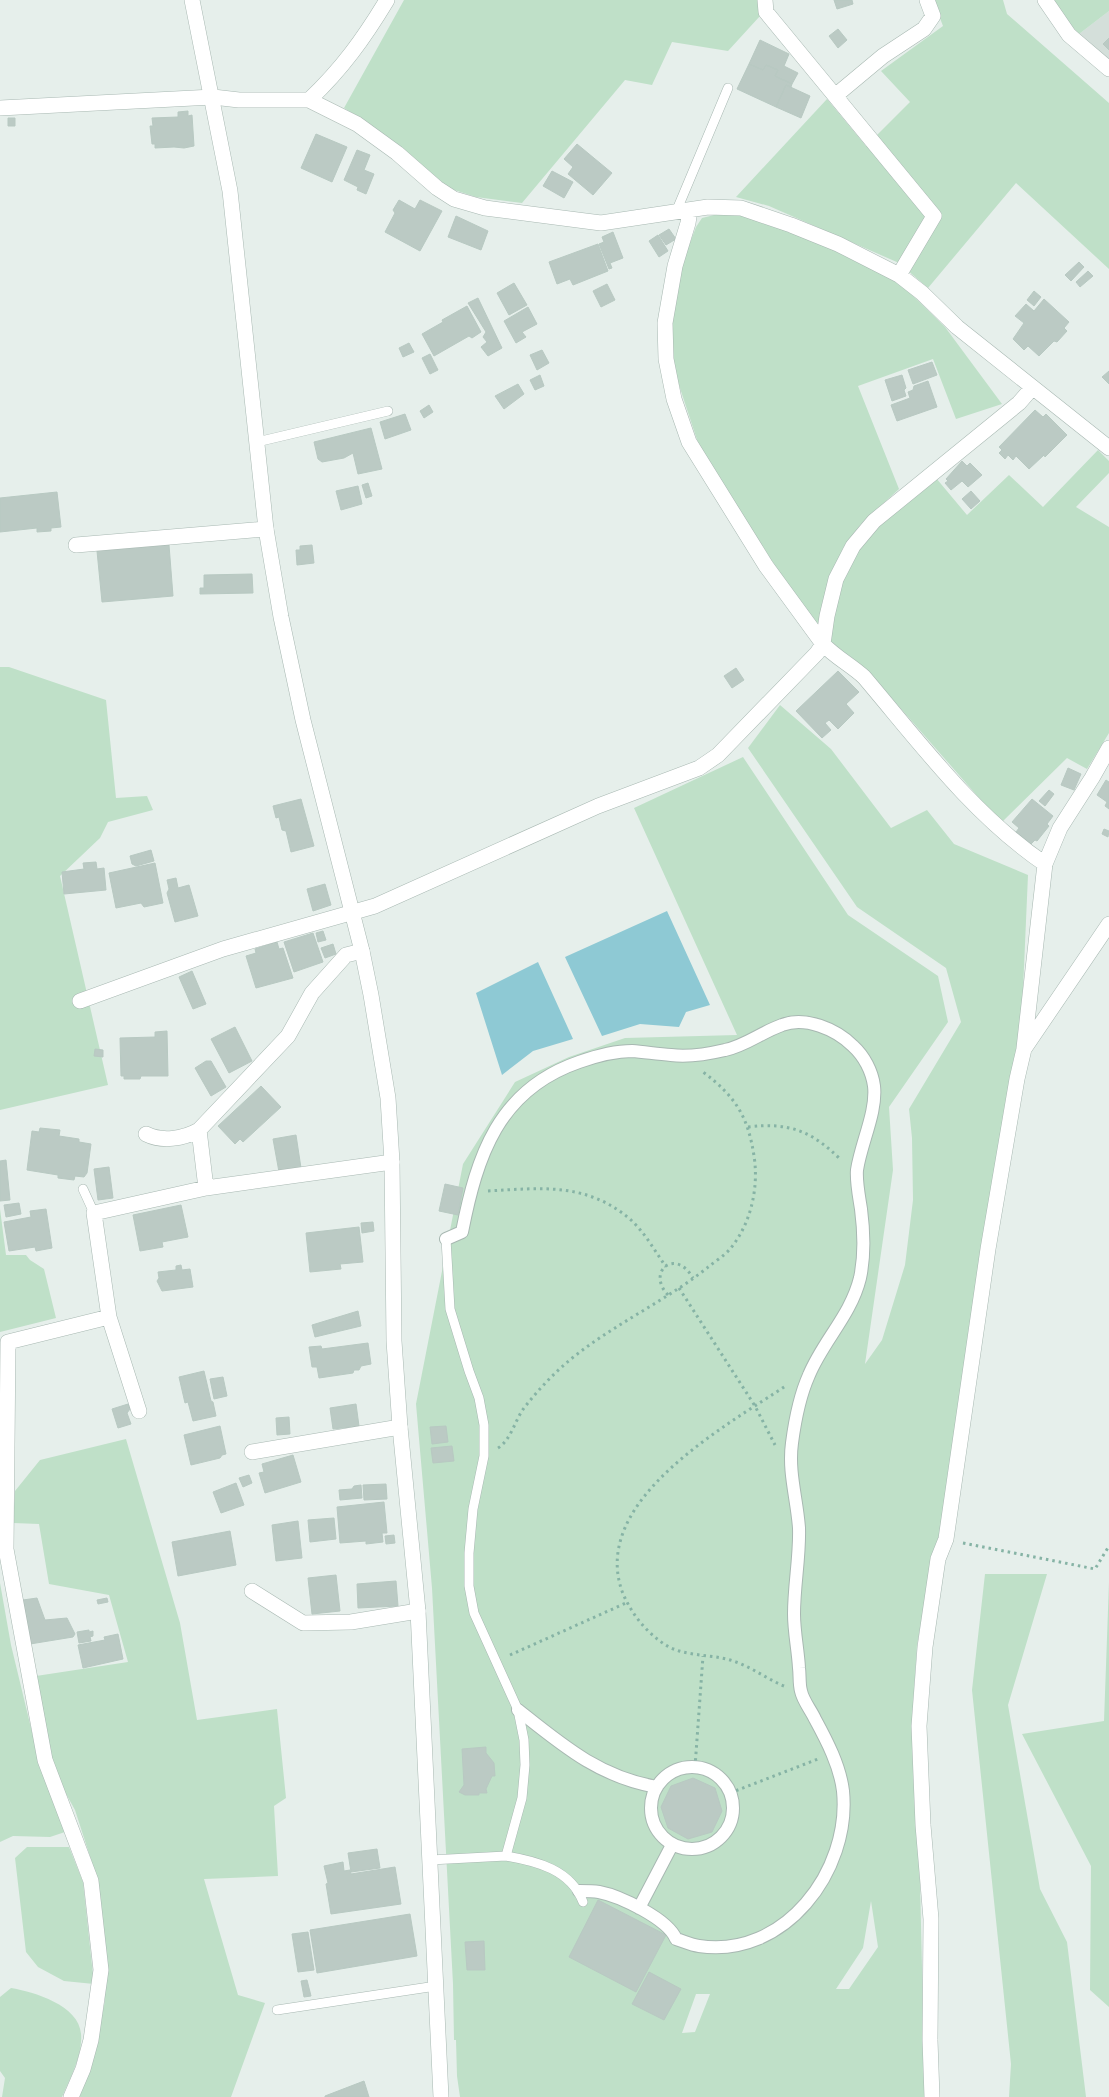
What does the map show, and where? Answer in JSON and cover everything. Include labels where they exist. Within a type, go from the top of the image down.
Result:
[{"type":"street","points":[[192,0],[230,191],[266,529],[281,617],[303,720],[362,951],[388,1098],[392,1162],[394,1341],[400,1427],[418,1611],[440,2097]]},
{"type":"street","points":[[309,100],[334,77],[368,32],[388,0]]},
{"type":"street","points":[[765,0],[766,12],[934,216],[899,275]]},
{"type":"street","points":[[835,96],[883,56],[924,29],[933,16],[927,0]]},
{"type":"street","points":[[1045,0],[1069,35],[1109,69]]},
{"type":"street","points":[[0,108],[213,98],[309,100],[356,124],[397,153],[437,188],[454,199],[485,208],[601,223],[708,207],[741,208],[838,244],[899,275],[922,293],[957,327],[1109,448]]},
{"type":"street","points":[[683,211],[688,223],[675,266],[665,323],[666,359],[674,399],[689,442],[766,566],[823,644],[864,677],[950,778],[996,826],[1045,864]]},
{"type":"street","points":[[80,1001],[223,949],[375,906],[598,806],[699,768],[718,755],[804,667],[823,644],[827,616],[836,579],[853,546],[874,521],[1019,403],[1032,388]]},
{"type":"street","points":[[76,545],[266,529]]},
{"type":"street","points":[[932,2097],[930,2040],[931,1919],[923,1824],[919,1726],[924,1647],[938,1559],[946,1539],[990,1240],[1017,1079],[1024,1049],[1045,864],[1060,828],[1109,748]]},
{"type":"street","points":[[1024,1049],[1109,924]]},
{"type":"street","points":[[146,1134],[156,1139],[188,1136],[199,1130],[288,1036],[312,994],[346,955],[362,951]]},
{"type":"street","points":[[446,1239],[462,1232],[470,1191],[483,1151],[495,1127],[511,1107],[548,1075],[597,1056],[623,1051],[675,1056],[729,1050],[784,1024],[804,1022],[825,1027],[842,1036],[856,1048],[868,1065],[874,1083],[875,1099],[856,1174],[863,1229],[863,1253],[859,1280],[850,1305],[809,1374],[796,1420],[790,1465],[799,1527],[794,1615],[801,1692],[826,1739],[839,1772],[843,1793],[840,1840],[823,1881],[807,1903],[789,1920],[768,1934],[744,1943],[718,1947],[697,1946],[676,1939],[673,1932],[640,1908],[599,1892],[581,1896]]},
{"type":"street","points":[[199,1130],[206,1188]]},
{"type":"street","points":[[139,1412],[110,1317],[94,1213],[206,1188],[392,1162]]},
{"type":"street","points":[[71,2097],[83,2069],[91,2040],[101,1970],[91,1881],[45,1760],[6,1549],[4,1342],[110,1317]]},
{"type":"street","points":[[252,1452],[400,1427]]},
{"type":"street","points":[[252,1591],[303,1623],[351,1622],[418,1611]]},
{"type":"street","points":[[518,1710],[558,1742],[596,1767],[629,1780],[657,1787]]},
{"type":"street","points":[[695,1767],[708,1770],[720,1778],[733,1800],[733,1814],[730,1826],[722,1837],[711,1845],[698,1849],[685,1849],[672,1845],[662,1836],[654,1824],[651,1811],[652,1797],[657,1787],[668,1774],[681,1769],[695,1767]]},
{"type":"street","points":[[640,1908],[672,1845]]},
{"type":"lane","points":[[683,211],[728,88]]},
{"type":"lane","points":[[257,442],[388,411]]},
{"type":"lane","points":[[83,1189],[94,1213]]},
{"type":"lane","points":[[446,1239],[450,1309],[479,1398],[484,1425],[484,1456],[473,1509],[469,1553],[469,1586],[474,1613],[518,1710],[524,1740],[525,1765],[522,1798],[506,1856]]},
{"type":"lane","points":[[430,1860],[506,1856],[542,1863],[563,1875],[581,1896]]},
{"type":"lane","points":[[277,2010],[436,1986]]},
{"type":"path","points":[[484,1456],[504,1444],[524,1409],[547,1382],[572,1358],[693,1278],[729,1249],[742,1231],[751,1206],[756,1181],[755,1162],[748,1127],[742,1112],[730,1094],[700,1069],[675,1056]]},
{"type":"path","points":[[748,1127],[772,1124],[801,1131],[830,1148],[856,1174]]},
{"type":"path","points":[[470,1191],[564,1189],[599,1199],[632,1221],[650,1242],[666,1267]]},
{"type":"path","points":[[668,1295],[660,1286],[659,1277],[666,1267],[674,1262],[681,1264],[693,1278]]},
{"type":"path","points":[[679,1288],[756,1406],[777,1449],[790,1465]]},
{"type":"path","points":[[801,1692],[777,1683],[735,1661],[684,1652],[665,1644],[642,1626],[626,1603],[619,1582],[617,1561],[625,1530],[634,1509],[668,1470],[688,1453],[756,1406],[809,1374]]},
{"type":"path","points":[[946,1539],[1095,1569],[1109,1546]]},
{"type":"path","points":[[496,1662],[626,1603]]},
{"type":"path","points":[[695,1767],[703,1656]]},
{"type":"path","points":[[730,1794],[832,1754]]},
{"type":"shaded area","points":[[1109,11],[1109,60],[1079,34]]},
{"type":"green space","points":[[404,0],[758,0],[760,16],[728,51],[672,42],[652,85],[625,80],[522,203],[476,197],[445,187],[370,124],[344,108]]},
{"type":"green space","points":[[933,0],[1003,0],[1007,14],[1109,103],[1109,269],[1016,183],[928,288],[899,263],[769,206],[736,197],[827,99],[866,146],[910,102],[881,71],[943,26]]},
{"type":"green space","points":[[1053,0],[1109,0],[1109,11],[1079,34],[1064,18]]},
{"type":"green space","points":[[730,211],[749,215],[847,256],[902,285],[945,327],[1002,404],[956,419],[933,359],[858,386],[899,489],[861,524],[843,548],[818,623],[815,622],[778,570],[702,455],[678,382],[672,357],[672,316],[682,264],[696,227],[702,218]]},
{"type":"green space","points":[[1098,450],[1109,461],[1109,473],[1076,507],[1109,527],[1109,733],[1087,769],[1067,758],[1001,823],[874,678],[851,657],[833,646],[828,636],[836,601],[850,564],[870,535],[895,511],[936,478],[967,515],[1009,475],[1043,507]]},
{"type":"green space","points":[[0,667],[9,667],[106,700],[116,798],[147,796],[153,810],[108,822],[100,838],[60,876],[108,1085],[0,1110]]},
{"type":"green space","points":[[780,705],[831,749],[891,828],[927,810],[954,844],[1028,875],[1021,1036],[1005,1109],[968,1335],[941,1533],[932,1564],[917,1645],[912,1723],[920,1882],[925,2097],[460,2097],[457,2076],[456,2040],[454,2040],[453,1984],[432,1588],[416,1404],[463,1164],[515,1082],[569,1057],[625,1038],[737,1035],[634,808],[743,757],[848,915],[938,976],[948,1022],[889,1107],[893,1170],[865,1364],[882,1340],[905,1265],[913,1200],[912,1138],[909,1109],[961,1022],[946,968],[857,907],[748,748]],"holes":[[[871,1901],[878,1947],[849,1989],[836,1989],[863,1948]],[[696,1994],[710,1994],[695,2032],[682,2033]]]},
{"type":"green space","points":[[0,1209],[6,1255],[26,1255],[44,1269],[56,1318],[0,1332]]},
{"type":"green space","points":[[126,1439],[180,1623],[197,1720],[277,1709],[286,1798],[274,1806],[278,1876],[204,1879],[238,1995],[265,2003],[231,2097],[78,2097],[92,2062],[105,2001],[101,1916],[96,1875],[75,1810],[49,1763],[36,1676],[128,1662],[109,1595],[49,1584],[39,1524],[13,1523],[15,1491],[40,1460]]},
{"type":"green space","points":[[985,1574],[1047,1574],[1008,1705],[1040,1889],[1067,1942],[1086,2097],[1009,2097],[1011,2064],[972,1690]]},
{"type":"green space","points":[[1109,1582],[1109,2007],[1090,1990],[1091,1866],[1022,1734],[1104,1721]]},
{"type":"green space","points":[[0,1583],[11,1645],[38,1757],[68,1831],[50,1837],[13,1836],[0,1842]]},
{"type":"green space","points":[[27,1847],[69,1847],[83,1882],[94,1984],[64,1981],[38,1967],[26,1952],[15,1858]]},
{"type":"green space","points":[[11,1988],[54,2002],[72,2015],[78,2024],[81,2034],[80,2050],[62,2097],[2,2097],[5,2078],[0,2071],[0,1997]]},
{"type":"water","points":[[667,911],[710,1005],[686,1012],[679,1027],[640,1024],[602,1036],[565,957]]},
{"type":"water","points":[[538,962],[573,1039],[533,1051],[502,1075],[476,993]]},
{"type":"building","points":[[834,0],[852,0],[853,4],[837,9]]},
{"type":"building","points":[[838,29],[847,40],[838,48],[829,36]]},
{"type":"building","points":[[1109,38],[1109,50],[1103,44]]},
{"type":"building","points":[[760,40],[789,54],[784,66],[798,73],[792,84],[775,76],[778,70],[766,65],[763,70],[749,64]]},
{"type":"building","points":[[749,64],[763,70],[766,65],[778,70],[775,76],[792,84],[791,87],[786,85],[776,107],[737,89]]},
{"type":"building","points":[[786,85],[810,96],[801,118],[776,107]]},
{"type":"building","points":[[188,111],[188,116],[192,115],[194,146],[155,148],[155,144],[152,144],[150,126],[153,126],[152,118],[178,117],[178,112]]},
{"type":"building","points":[[8,118],[15,118],[15,126],[8,126]]},
{"type":"building","points":[[316,134],[347,147],[332,182],[301,168]]},
{"type":"building","points":[[577,144],[612,173],[593,195],[568,174],[573,167],[564,159]]},
{"type":"building","points":[[357,150],[370,155],[364,170],[374,174],[366,194],[357,190],[358,187],[344,180]]},
{"type":"building","points":[[552,171],[573,182],[564,198],[543,186]]},
{"type":"building","points":[[399,200],[415,209],[420,200],[442,211],[420,251],[385,232],[395,213],[393,210]]},
{"type":"building","points":[[456,216],[488,231],[481,250],[448,237]]},
{"type":"building","points":[[669,229],[676,239],[666,245],[659,235]]},
{"type":"building","points":[[613,232],[623,258],[610,263],[612,268],[609,269],[599,244],[604,242],[602,237]]},
{"type":"building","points":[[658,235],[668,251],[659,257],[649,241]]},
{"type":"building","points":[[598,244],[608,271],[573,285],[570,279],[557,284],[549,262]]},
{"type":"building","points":[[1079,262],[1084,267],[1071,281],[1065,275]]},
{"type":"building","points":[[1088,271],[1093,276],[1080,287],[1076,282]]},
{"type":"building","points":[[514,283],[527,305],[509,315],[497,293]]},
{"type":"building","points":[[607,284],[615,300],[601,307],[593,291]]},
{"type":"building","points":[[1034,291],[1041,297],[1034,306],[1027,300]]},
{"type":"building","points":[[478,298],[502,348],[488,356],[481,347],[487,342],[483,337],[486,332],[468,303]]},
{"type":"building","points":[[1044,299],[1069,322],[1064,328],[1067,331],[1057,342],[1054,341],[1039,356],[1028,346],[1024,350],[1013,339],[1024,323],[1015,316],[1026,304],[1034,311]]},
{"type":"building","points":[[467,306],[481,332],[472,338],[469,336],[434,356],[422,334]]},
{"type":"building","points":[[528,307],[537,324],[522,332],[526,337],[516,343],[504,321]]},
{"type":"building","points":[[409,343],[414,352],[403,357],[399,348]]},
{"type":"building","points":[[542,350],[549,363],[537,370],[530,355]]},
{"type":"building","points":[[430,354],[438,370],[430,374],[422,358]]},
{"type":"building","points":[[932,362],[937,375],[913,384],[908,370]]},
{"type":"building","points":[[1109,371],[1109,384],[1102,377]]},
{"type":"building","points":[[540,375],[544,386],[535,390],[530,380]]},
{"type":"building","points":[[902,375],[906,396],[892,401],[885,380]]},
{"type":"building","points":[[928,381],[937,407],[897,421],[891,405],[910,398],[908,392],[913,390],[914,386]]},
{"type":"building","points":[[518,384],[524,394],[504,409],[495,396]]},
{"type":"building","points":[[429,405],[433,412],[424,418],[420,411]]},
{"type":"building","points":[[1035,410],[1043,417],[1046,414],[1067,435],[1045,457],[1044,455],[1029,469],[1016,456],[1013,460],[1008,455],[1005,459],[999,453],[1002,450],[999,447]]},
{"type":"building","points":[[405,414],[411,430],[385,439],[380,422]]},
{"type":"building","points":[[371,428],[382,469],[358,474],[353,453],[344,458],[322,462],[318,459],[314,442]]},
{"type":"building","points":[[962,461],[967,466],[970,463],[982,475],[968,487],[962,481],[951,490],[945,483],[948,481],[946,479]]},
{"type":"building","points":[[368,483],[372,496],[366,498],[362,485]]},
{"type":"building","points":[[358,486],[362,504],[341,510],[336,491]]},
{"type":"building","points":[[971,491],[980,501],[971,509],[962,499]]},
{"type":"building","points":[[57,492],[61,527],[51,528],[51,531],[37,532],[37,528],[0,532],[0,498]]},
{"type":"building","points":[[169,545],[173,596],[102,602],[97,551]]},
{"type":"building","points":[[312,545],[314,563],[297,565],[296,550],[300,550],[300,546]]},
{"type":"building","points":[[252,574],[253,593],[200,594],[200,588],[204,588],[204,575]]},
{"type":"building","points":[[736,668],[744,680],[732,688],[724,676]]},
{"type":"building","points":[[838,671],[859,692],[846,704],[854,713],[838,729],[829,720],[825,723],[831,730],[822,738],[796,711]]},
{"type":"building","points":[[1068,768],[1081,774],[1074,790],[1061,785]]},
{"type":"building","points":[[1106,780],[1109,782],[1109,809],[1105,806],[1107,802],[1097,795]]},
{"type":"building","points":[[1049,790],[1054,794],[1045,806],[1039,801]]},
{"type":"building","points":[[301,799],[314,846],[291,852],[286,831],[282,830],[279,817],[276,818],[273,806]]},
{"type":"building","points":[[1032,799],[1053,816],[1047,824],[1049,826],[1037,841],[1035,840],[1031,844],[1016,832],[1019,828],[1012,822]]},
{"type":"building","points":[[1104,829],[1109,831],[1108,837],[1102,834]]},
{"type":"building","points":[[151,850],[154,861],[136,866],[132,864],[130,856]]},
{"type":"building","points":[[96,862],[97,869],[104,868],[106,890],[64,894],[62,872],[84,869],[83,863]]},
{"type":"building","points":[[155,863],[163,903],[144,907],[141,903],[116,908],[109,873]]},
{"type":"building","points":[[176,878],[178,888],[189,885],[198,916],[175,922],[167,893],[169,889],[167,880]]},
{"type":"building","points":[[325,884],[331,905],[313,911],[307,889]]},
{"type":"building","points":[[323,931],[326,940],[318,942],[316,933]]},
{"type":"building","points":[[313,933],[323,962],[294,972],[284,942]]},
{"type":"building","points":[[277,942],[279,949],[283,948],[293,978],[256,988],[246,956],[256,953],[255,949]]},
{"type":"building","points":[[333,944],[336,954],[325,958],[321,948]]},
{"type":"building","points":[[192,971],[206,1004],[193,1009],[179,977]]},
{"type":"building","points":[[235,1027],[252,1061],[229,1073],[211,1039]]},
{"type":"building","points":[[167,1031],[168,1076],[141,1076],[140,1079],[124,1079],[124,1076],[121,1076],[120,1038],[155,1037],[155,1032]]},
{"type":"building","points":[[95,1049],[103,1050],[103,1057],[94,1056]]},
{"type":"building","points":[[206,1061],[211,1061],[226,1087],[211,1096],[195,1068]]},
{"type":"building","points":[[261,1086],[281,1107],[243,1142],[240,1139],[235,1144],[218,1126]]},
{"type":"building","points":[[40,1128],[60,1130],[59,1136],[79,1139],[79,1142],[91,1144],[87,1173],[84,1177],[75,1176],[74,1180],[58,1178],[58,1175],[27,1170],[32,1131],[39,1132]]},
{"type":"building","points":[[296,1135],[301,1168],[279,1172],[273,1139]]},
{"type":"building","points":[[6,1160],[10,1200],[0,1201],[0,1161]]},
{"type":"building","points":[[109,1167],[113,1198],[98,1200],[94,1169]]},
{"type":"building","points":[[445,1184],[463,1188],[458,1215],[439,1211]]},
{"type":"building","points":[[19,1203],[21,1214],[6,1217],[4,1205]]},
{"type":"building","points":[[181,1205],[188,1237],[162,1242],[163,1247],[140,1251],[133,1215]]},
{"type":"building","points":[[46,1209],[52,1248],[36,1251],[35,1247],[9,1251],[4,1222],[31,1217],[30,1211]]},
{"type":"building","points":[[373,1222],[374,1231],[362,1233],[361,1223]]},
{"type":"building","points":[[359,1227],[363,1262],[340,1264],[341,1269],[310,1272],[306,1233]]},
{"type":"building","points":[[181,1265],[182,1270],[190,1269],[193,1287],[162,1291],[157,1281],[159,1278],[158,1272],[176,1270],[176,1266]]},
{"type":"building","points":[[358,1311],[361,1326],[315,1337],[312,1325]]},
{"type":"building","points":[[368,1343],[371,1364],[361,1366],[359,1370],[354,1370],[353,1373],[319,1378],[317,1367],[312,1367],[309,1347],[321,1346],[322,1349]]},
{"type":"building","points":[[204,1371],[216,1416],[193,1421],[188,1402],[185,1403],[179,1377]]},
{"type":"building","points":[[223,1377],[227,1396],[214,1399],[210,1379]]},
{"type":"building","points":[[128,1404],[130,1409],[127,1413],[131,1424],[118,1428],[112,1409]]},
{"type":"building","points":[[356,1404],[359,1426],[333,1429],[330,1408]]},
{"type":"building","points":[[289,1417],[290,1434],[277,1435],[276,1418]]},
{"type":"building","points":[[220,1426],[226,1454],[220,1458],[191,1465],[184,1435]]},
{"type":"building","points":[[446,1426],[448,1442],[432,1444],[430,1427]]},
{"type":"building","points":[[452,1446],[454,1461],[433,1463],[431,1448]]},
{"type":"building","points":[[293,1455],[301,1482],[265,1493],[259,1473],[264,1472],[262,1464]]},
{"type":"building","points":[[249,1475],[252,1483],[243,1487],[239,1478]]},
{"type":"building","points":[[236,1483],[244,1505],[221,1513],[213,1492]]},
{"type":"building","points":[[386,1484],[387,1499],[364,1500],[363,1485]]},
{"type":"building","points":[[361,1485],[362,1498],[340,1500],[339,1490],[352,1489],[354,1486]]},
{"type":"building","points":[[384,1502],[387,1533],[382,1533],[383,1542],[366,1544],[366,1541],[340,1543],[337,1507]]},
{"type":"building","points":[[334,1518],[336,1539],[310,1542],[308,1520]]},
{"type":"building","points":[[298,1521],[302,1558],[276,1561],[272,1525]]},
{"type":"building","points":[[230,1531],[236,1565],[178,1576],[172,1542]]},
{"type":"building","points":[[394,1535],[395,1543],[386,1544],[385,1536]]},
{"type":"building","points":[[336,1575],[340,1611],[312,1614],[308,1578]]},
{"type":"building","points":[[396,1581],[398,1606],[358,1608],[357,1584]]},
{"type":"building","points":[[37,1598],[45,1620],[67,1618],[75,1634],[73,1637],[30,1644],[23,1600]]},
{"type":"building","points":[[107,1598],[108,1602],[98,1604],[97,1600]]},
{"type":"building","points":[[89,1630],[89,1632],[93,1631],[93,1636],[90,1637],[91,1641],[79,1643],[77,1632]]},
{"type":"building","points":[[118,1634],[123,1659],[83,1668],[78,1645],[105,1640],[104,1637]]},
{"type":"building","points":[[486,1747],[486,1753],[494,1763],[495,1776],[492,1776],[486,1789],[487,1793],[465,1795],[459,1792],[464,1785],[462,1749]]},
{"type":"building","points":[[693,1778],[715,1788],[722,1811],[712,1832],[688,1839],[668,1828],[661,1807],[671,1786]]},
{"type":"building","points":[[377,1849],[380,1868],[351,1872],[348,1853]]},
{"type":"building","points":[[343,1862],[344,1871],[350,1870],[351,1874],[395,1867],[401,1904],[331,1914],[326,1884],[328,1883],[324,1866]]},
{"type":"building","points":[[598,1900],[666,1935],[636,1992],[569,1957]]},
{"type":"building","points":[[410,1914],[417,1956],[317,1973],[310,1930]]},
{"type":"building","points":[[308,1932],[314,1970],[298,1972],[292,1934]]},
{"type":"building","points":[[484,1941],[485,1970],[467,1970],[465,1942]]},
{"type":"building","points":[[649,1972],[681,1989],[664,2020],[632,2004]]},
{"type":"building","points":[[307,1980],[311,1996],[304,1997],[301,1981]]},
{"type":"building","points":[[364,2081],[369,2097],[325,2097],[325,2096]]}]
